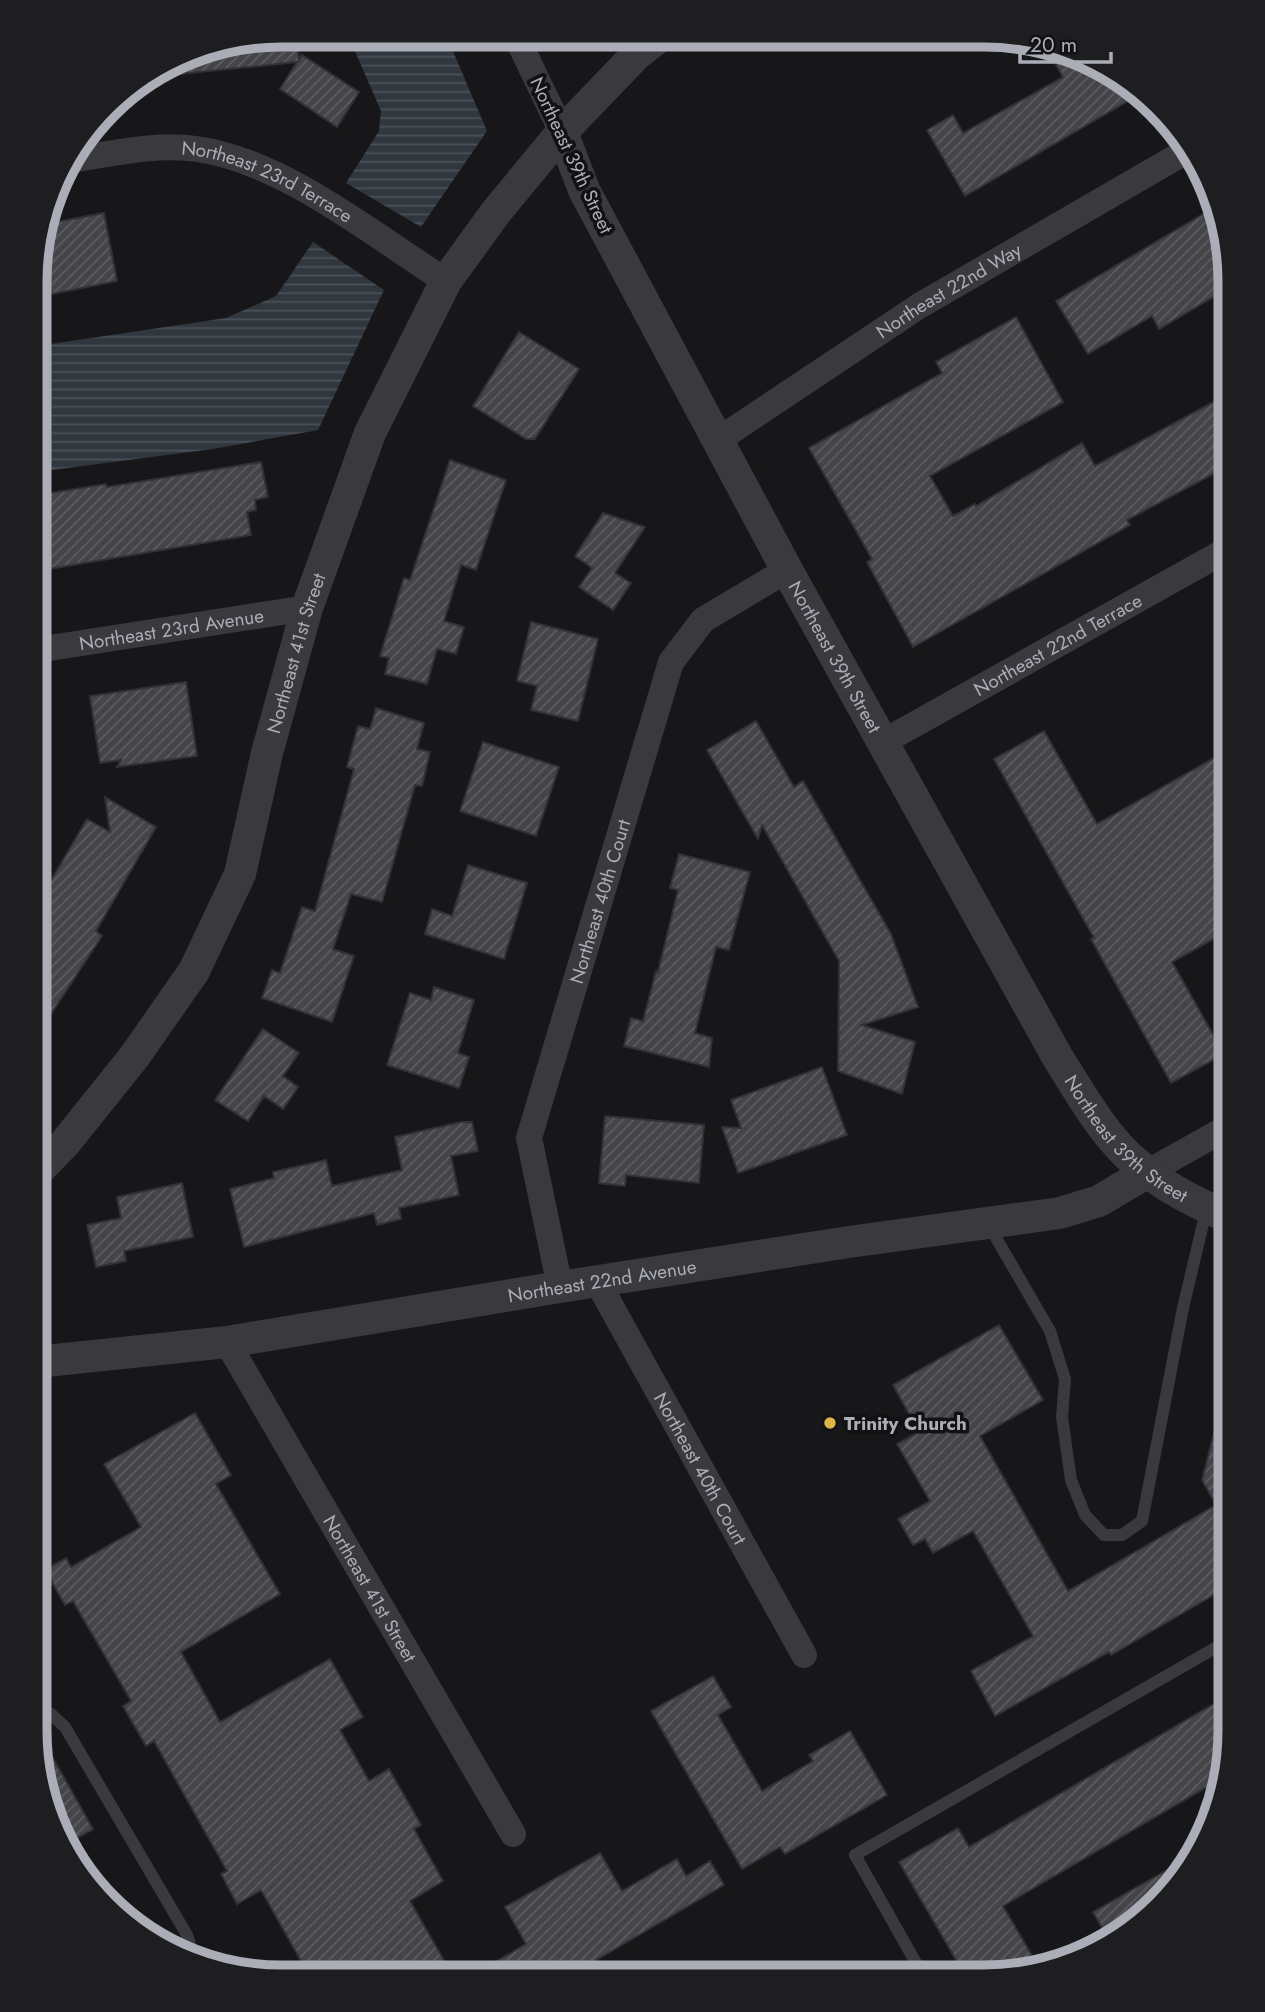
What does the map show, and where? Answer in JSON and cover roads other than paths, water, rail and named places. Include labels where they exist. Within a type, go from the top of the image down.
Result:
[{"type":"street","name":"Northeast 39th Street","points":[[521,47],[562,132],[584,190],[787,570],[1058,1058],[1098,1121],[1135,1162],[1179,1194],[1217,1212]]},
{"type":"street","points":[[562,132],[646,47]]},
{"type":"street","name":"Northeast 41st Street","points":[[47,1162],[134,1057],[194,971],[240,874],[267,753],[307,608],[370,433],[446,281],[496,212],[562,132]]},
{"type":"street","name":"Northeast 23rd Terrace","points":[[83,158],[160,147],[196,148],[243,160],[298,186],[446,281]]},
{"type":"street","name":"Northeast 22nd Way","points":[[718,440],[919,306],[1180,155]]},
{"type":"street","name":"Northeast 22nd Terrace","points":[[883,742],[1218,555]]},
{"type":"street","name":"Northeast 40th Court","points":[[559,1287],[529,1138],[671,662],[703,620],[787,570]]},
{"type":"street","name":"Northeast 23rd Avenue","points":[[47,648],[307,608]]},
{"type":"street","points":[[1148,1172],[1217,1133]]},
{"type":"street","name":"Northeast 22nd Avenue","points":[[47,1357],[227,1342],[597,1281],[1060,1213],[1099,1200],[1148,1172]]},
{"type":"street","name":"Northeast 40th Court","points":[[597,1281],[804,1655]]},
{"type":"street","name":"Northeast 41st Street","points":[[227,1342],[513,1834]]},
{"type":"lane","points":[[987,1222],[1050,1331],[1065,1379],[1062,1417],[1071,1480],[1085,1515],[1104,1535],[1122,1535],[1142,1521],[1177,1334],[1217,1214]]},
{"type":"lane","points":[[916,1965],[855,1855],[1217,1647]]},
{"type":"lane","points":[[47,1712],[65,1727],[187,1935],[191,1946]]},
{"type":"place","name":"Trinity Church","points":[[830,1423]]}]
